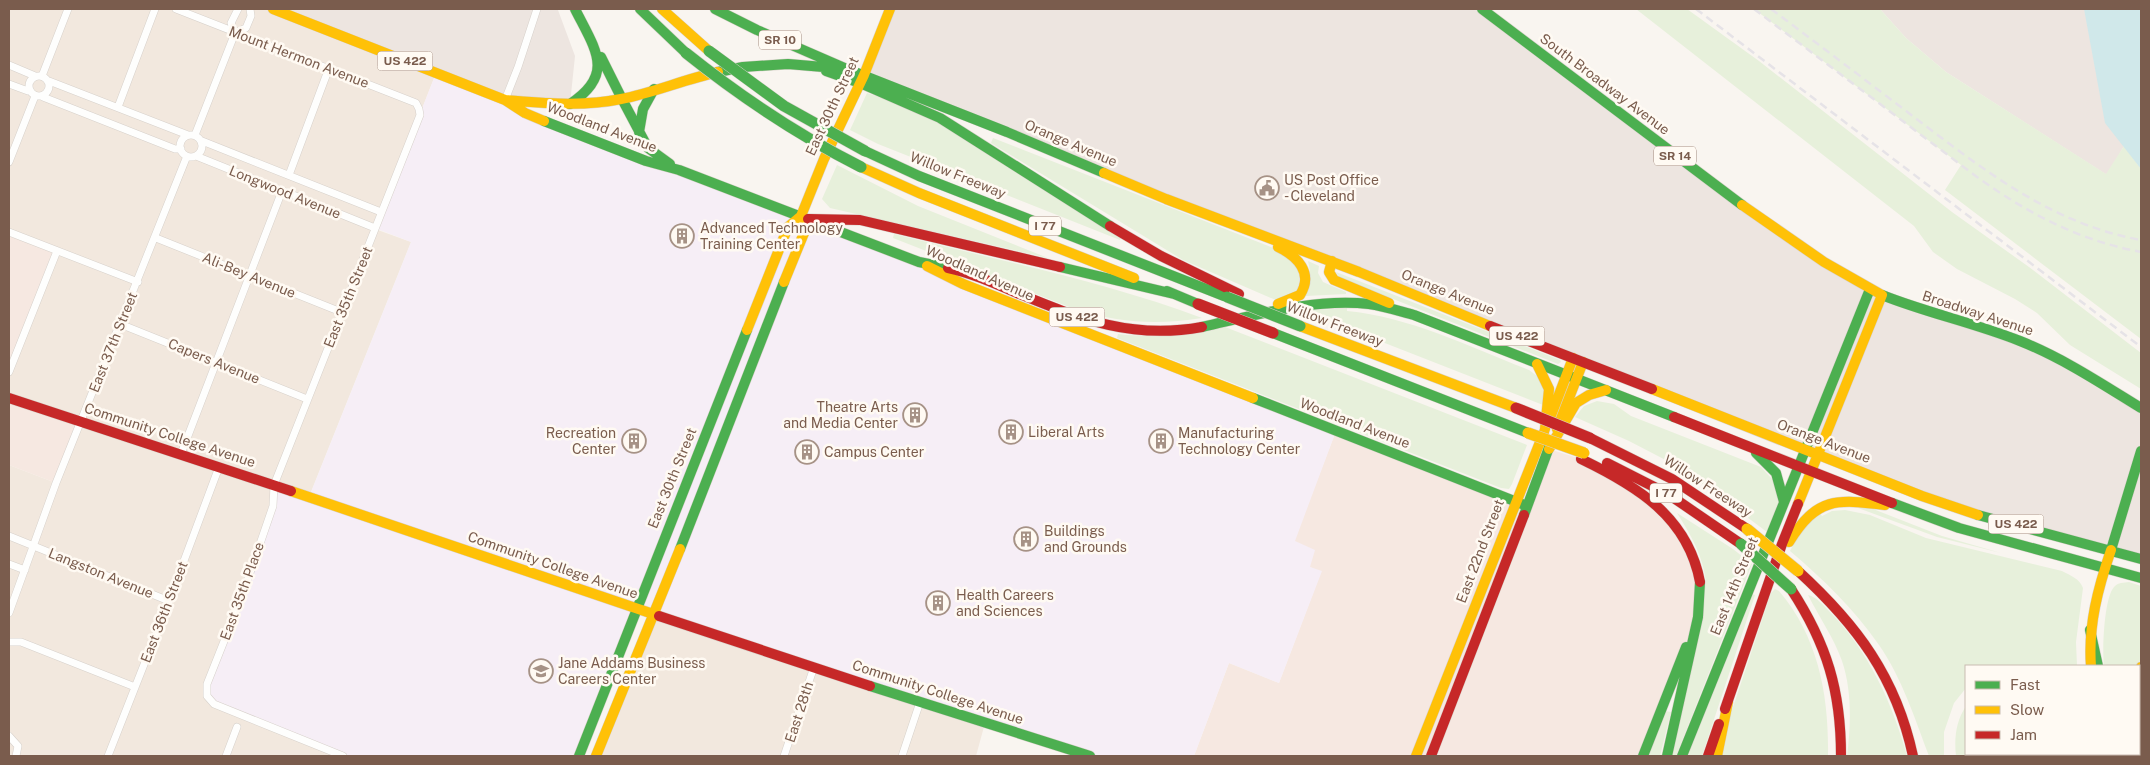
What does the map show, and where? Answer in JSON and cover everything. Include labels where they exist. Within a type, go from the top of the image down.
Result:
[{"type":"main road","name":"Woodland Avenue","points":[[273,9],[505,100],[525,113],[646,161],[679,170],[804,217],[919,262],[963,284],[1528,506]]},
{"type":"main road","points":[[570,104],[583,98],[591,90],[599,74],[597,59],[575,9]]},
{"type":"main road","name":"I 77","points":[[640,9],[686,53],[731,89],[775,119],[861,167],[919,193],[1509,425],[1583,456]]},
{"type":"main road","name":"Willow Freeway","points":[[662,9],[709,51],[758,90],[865,151],[947,188],[1590,438],[1672,479],[1747,529],[1798,571],[1838,609],[1857,632],[1882,671],[1902,714],[1914,756]]},
{"type":"main road","name":"SR 10","points":[[715,9],[757,30],[847,68]]},
{"type":"main road","name":"East 30th Street","points":[[596,756],[654,615],[765,328],[804,233],[804,217],[890,9]]},
{"type":"main road","name":"South Broadway Avenue","points":[[1484,10],[1750,211],[1824,262],[1882,295]]},
{"type":"main road","points":[[581,22],[639,132],[653,153],[679,170]]},
{"type":"main road","name":"Woodland Avenue","points":[[505,100],[570,104],[622,99],[712,72],[742,66],[788,64],[847,68],[862,80]]},
{"type":"main road","points":[[815,67],[862,80],[930,113],[1159,255],[1239,294],[1393,355],[1461,387]]},
{"type":"main road","name":"Orange Avenue","points":[[862,80],[1007,132],[1166,199],[1332,261],[1805,450],[1964,511],[2111,550]]},
{"type":"main road","points":[[639,132],[643,108],[648,96],[654,89]]},
{"type":"main road","points":[[1166,199],[1207,219],[1290,253],[1302,263],[1306,279],[1304,288],[1299,296],[1241,317]]},
{"type":"main road","points":[[804,217],[860,220],[1174,294]]},
{"type":"main road","name":"East 30th Street","points":[[579,756],[788,227],[804,217]]},
{"type":"main road","points":[[1332,261],[1329,272],[1334,280],[1370,294],[1414,315]]},
{"type":"main road","name":"US 422","points":[[919,262],[966,272],[1080,318],[1126,329],[1170,331],[1200,327],[1299,306],[1348,303],[1370,304],[1414,315],[1901,508],[1959,528],[2141,578]]},
{"type":"main road","name":"East 14th Street","points":[[1682,756],[1870,289]]},
{"type":"main road","name":"East 14th Street","points":[[1708,756],[1782,544],[1882,295]]},
{"type":"main road","name":"Broadway Avenue","points":[[1882,295],[1924,311],[2003,334],[2036,347],[2072,366],[2141,408]]},
{"type":"main road","name":"East 22nd Street","points":[[1416,756],[1545,429],[1578,360]]},
{"type":"main road","points":[[1537,364],[1550,388],[1545,429]]},
{"type":"main road","name":"East 22nd Street","points":[[1431,756],[1528,506],[1549,449],[1571,377]]},
{"type":"main road","points":[[1549,449],[1576,403],[1589,394],[1606,390]]},
{"type":"main road","name":"Community College Avenue","points":[[9,398],[219,466],[637,610],[1090,756]]},
{"type":"main road","points":[[1751,448],[1776,473],[1784,502]]},
{"type":"main road","points":[[2090,665],[2090,630],[2093,609],[2141,451]]},
{"type":"main road","points":[[1583,456],[1639,492],[1667,515],[1682,532],[1693,552],[1699,572],[1701,592],[1699,612],[1667,756]]},
{"type":"main road","name":"Willow Freeway","points":[[1583,456],[1668,494],[1742,544],[1791,589],[1813,623],[1829,658],[1839,697],[1842,740],[1840,756]]},
{"type":"main road","points":[[1767,587],[1797,528],[1818,508],[1829,503],[1844,501],[1901,508]]},
{"type":"main road","name":"US 422","points":[[2111,550],[2141,559]]},
{"type":"main road","points":[[1643,756],[1699,612]]},
{"type":"main road","points":[[2090,630],[2098,665]]},
{"type":"main road","points":[[1716,756],[1728,702]]},
{"type":"main road","points":[[1902,714],[1921,756]]},
{"type":"street","points":[[9,162],[32,94],[29,82],[38,76],[68,9]]},
{"type":"street","points":[[118,107],[155,9]]},
{"type":"street","name":"Mount Hermon Avenue","points":[[176,9],[329,68],[416,104],[419,109]]},
{"type":"street","points":[[235,33],[231,23],[238,9]]},
{"type":"street","points":[[9,65],[191,135],[202,141],[201,151],[196,156],[188,156],[181,149],[181,142],[191,135],[235,33],[246,28],[251,16],[250,9]]},
{"type":"street","points":[[505,100],[518,67],[536,9]]},
{"type":"street","points":[[289,175],[329,68]]},
{"type":"street","points":[[43,97],[48,90],[49,81]]},
{"type":"street","points":[[9,84],[175,149],[181,149]]},
{"type":"street","name":"East 35th Street","points":[[274,486],[420,115],[419,109]]},
{"type":"street","name":"Longwood Avenue","points":[[202,141],[381,212]]},
{"type":"street","name":"East 37th Street","points":[[9,613],[82,421],[188,156]]},
{"type":"street","name":"Longwood Avenue","points":[[196,156],[375,228]]},
{"type":"street","points":[[182,454],[282,191]]},
{"type":"street","points":[[9,232],[138,282]]},
{"type":"street","name":"Ali-Bey Avenue","points":[[156,238],[341,312]]},
{"type":"street","points":[[9,372],[57,250]]},
{"type":"street","name":"Capers Avenue","points":[[120,324],[307,399]]},
{"type":"street","name":"East 36th Street","points":[[108,756],[169,601],[219,466]]},
{"type":"street","name":"East 35th Place","points":[[274,486],[273,506],[243,592],[207,684],[207,696],[214,704],[244,718],[343,756]]},
{"type":"street","name":"Langston Avenue","points":[[9,536],[169,601]]},
{"type":"street","points":[[9,564],[25,570]]},
{"type":"street","points":[[9,650],[9,644],[21,642],[135,687]]},
{"type":"street","name":"East 28th","points":[[784,756],[814,668]]},
{"type":"street","points":[[902,756],[920,702]]},
{"type":"street","points":[[226,756],[237,727]]},
{"type":"street","points":[[9,736],[18,746],[16,756]]},
{"type":"shaded area","points":[[9,9],[273,9],[436,73],[375,229],[411,242],[309,497],[343,756],[9,756],[9,465],[56,483],[9,398]]},
{"type":"shaded area","points":[[273,9],[558,10],[575,56],[570,104],[505,100]]},
{"type":"shaded area","points":[[890,9],[1482,9],[1852,279],[2003,334],[2141,408],[2141,559],[1977,514],[864,75]]},
{"type":"shaded area","points":[[1880,9],[2141,9],[2124,146],[2107,175],[1946,72],[1906,38]]},
{"type":"shaded area","points":[[436,73],[1336,431],[1295,541],[1315,550],[1310,567],[1322,571],[1279,683],[1229,663],[1194,756],[1090,756],[637,610],[579,756],[343,756],[214,704],[207,696],[207,684],[273,506],[274,485],[309,497],[411,242],[375,228]]},
{"type":"shaded area","points":[[9,232],[57,251],[9,372]]},
{"type":"shaded area","points":[[9,398],[81,421],[56,483],[9,465]]},
{"type":"shaded area","points":[[1336,431],[1527,506],[1549,449],[1581,459],[1626,483],[1688,542],[1699,612],[1643,756],[1194,756],[1229,663],[1279,683],[1321,572],[1310,567],[1294,541]]},
{"type":"shaded area","points":[[654,615],[985,723],[976,756],[596,756]]},
{"type":"green space","points":[[1636,9],[1687,9],[1759,61],[1952,212],[2029,267],[2141,353],[2141,389],[2070,345],[2037,313],[2015,299],[1957,269],[1933,252],[1914,226]]},
{"type":"green space","points":[[1754,9],[1880,9],[1906,38],[1946,72],[2106,174],[2124,146],[2141,169],[2141,339],[1945,190],[1961,165]]},
{"type":"green space","points":[[867,93],[921,111],[1122,237],[1120,240],[878,144],[850,130]]},
{"type":"green space","points":[[993,138],[1271,247],[1286,255],[1299,268],[1299,286],[1290,296],[1278,301],[1183,260],[991,143]]},
{"type":"green space","points":[[837,165],[918,206],[1048,258],[830,208],[822,199]]},
{"type":"green space","points":[[894,234],[1088,282],[1202,318],[1170,322],[1139,322],[1108,318],[1077,310],[893,238]]},
{"type":"green space","points":[[1308,261],[1319,266],[1318,273],[1323,282],[1346,292],[1346,294],[1306,296],[1310,271]]},
{"type":"green space","points":[[1336,272],[1561,362],[1558,364],[1340,278]]},
{"type":"green space","points":[[1347,308],[1347,311],[1370,314],[1417,326],[1529,370],[1538,377],[1544,389],[1543,405],[1303,311]]},
{"type":"green space","points":[[1225,327],[1527,445],[1512,484],[1509,489],[1501,488],[1117,338],[1118,334],[1172,336],[1199,333]]},
{"type":"green space","points":[[1597,401],[1614,404],[1631,416],[1761,467],[1772,479],[1774,478],[1779,502],[1767,532],[1681,468],[1629,441],[1575,417],[1584,406]]},
{"type":"green space","points":[[1868,507],[1942,536],[2001,553],[1937,537],[1858,508]]},
{"type":"green space","points":[[1845,510],[1870,515],[1926,538],[2062,571],[2074,578],[2083,588],[2076,642],[2077,665],[1965,665],[1965,689],[1954,703],[1944,732],[1944,756],[1929,756],[1895,671],[1879,645],[1838,595],[1790,551],[1802,530],[1810,521],[1820,513],[1822,516],[1832,511]]},
{"type":"green space","points":[[1677,513],[1733,549],[1752,564],[1676,756],[1671,756],[1706,582],[1696,546]]},
{"type":"green space","points":[[2129,582],[2141,586],[2141,658],[2138,665],[2104,665],[2103,649],[2108,602],[2114,587],[2119,583]]},
{"type":"green space","points":[[1775,589],[1779,591],[1793,609],[1804,628],[1819,669],[1826,712],[1828,756],[1719,756],[1723,737],[1771,593]]},
{"type":"green space","points":[[1752,594],[1755,595],[1702,756],[1687,756]]},
{"type":"green space","points":[[1808,595],[1820,602],[1843,626],[1867,660],[1894,717],[1907,756],[1847,756],[1850,708],[1848,684],[1835,644]]},
{"type":"green space","points":[[1965,708],[1965,755],[2101,756],[1956,756],[1956,730]]},
{"type":"green space","points":[[1665,711],[1671,712],[1660,756],[1647,756]]},
{"type":"water","points":[[2084,9],[2141,9],[2141,169],[2105,123]]},
{"type":"railway","points":[[1696,9],[2141,347]]},
{"type":"railway","points":[[1754,9],[1977,177],[2016,203],[2075,233],[2118,247],[2141,252]]},
{"type":"railway","points":[[1771,9],[1963,154],[2018,191],[2077,221],[2108,232],[2141,240]]},
{"type":"traffic: fast","points":[[570,104],[584,93],[593,82],[597,71],[594,49],[575,9]]},
{"type":"traffic: fast","points":[[640,9],[686,53]]},
{"type":"traffic: fast","points":[[715,9],[757,30],[847,69]]},
{"type":"traffic: fast","points":[[1482,9],[1742,205]]},
{"type":"traffic: fast","points":[[709,51],[784,106],[865,151]]},
{"type":"traffic: fast","points":[[686,53],[770,115],[861,167]]},
{"type":"traffic: fast","points":[[601,57],[622,99]]},
{"type":"traffic: fast","points":[[718,72],[743,67],[788,64],[847,69],[1007,132],[1104,173]]},
{"type":"traffic: fast","points":[[826,71],[860,83]]},
{"type":"traffic: fast","points":[[860,83],[940,118],[1110,226]]},
{"type":"traffic: fast","points":[[639,132],[643,109],[654,89]]},
{"type":"traffic: fast","points":[[622,99],[648,148],[670,164]]},
{"type":"traffic: fast","points":[[544,121],[646,161],[679,170],[919,262],[948,268]]},
{"type":"traffic: fast","points":[[865,151],[919,176],[1224,296]]},
{"type":"traffic: fast","points":[[1060,267],[1174,294]]},
{"type":"traffic: fast","points":[[680,549],[784,282]]},
{"type":"traffic: fast","points":[[1682,756],[1870,289]]},
{"type":"traffic: fast","points":[[1167,291],[1198,304]]},
{"type":"traffic: fast","points":[[1882,295],[1986,329],[2036,348],[2082,372],[2141,408]]},
{"type":"traffic: fast","points":[[1227,297],[1300,326]]},
{"type":"traffic: fast","points":[[1202,327],[1306,305],[1348,303],[1386,307],[1414,315],[1674,417]]},
{"type":"traffic: fast","points":[[579,756],[747,330]]},
{"type":"traffic: fast","points":[[1273,333],[1528,433]]},
{"type":"traffic: fast","points":[[1253,398],[1527,506]]},
{"type":"traffic: fast","points":[[1524,515],[1551,442]]},
{"type":"traffic: fast","points":[[2111,550],[2141,451]]},
{"type":"traffic: fast","points":[[1756,453],[1776,473],[1784,502]]},
{"type":"traffic: fast","points":[[1892,503],[1959,528],[2141,578]]},
{"type":"traffic: fast","points":[[1978,515],[2141,559]]},
{"type":"traffic: fast","points":[[1741,544],[1791,589]]},
{"type":"traffic: fast","points":[[1667,756],[1698,617],[1700,582]]},
{"type":"traffic: fast","points":[[2090,630],[2098,665]]},
{"type":"traffic: fast","points":[[1643,756],[1686,647]]},
{"type":"traffic: fast","points":[[870,686],[1090,756]]},
{"type":"traffic: slow","points":[[273,9],[505,100],[525,113],[544,121]]},
{"type":"traffic: slow","points":[[662,9],[709,51]]},
{"type":"traffic: slow","points":[[747,330],[788,227],[801,216],[824,159],[864,75],[890,9]]},
{"type":"traffic: slow","points":[[505,100],[563,104],[592,103],[621,99],[718,72]]},
{"type":"traffic: slow","points":[[861,167],[919,193],[1134,278]]},
{"type":"traffic: slow","points":[[1104,173],[1166,199],[1359,272],[1490,326]]},
{"type":"traffic: slow","points":[[1742,205],[1824,262],[1882,295],[1798,504]]},
{"type":"traffic: slow","points":[[784,282],[804,233],[801,216]]},
{"type":"traffic: slow","points":[[1278,247],[1297,260],[1305,279],[1300,295],[1278,304]]},
{"type":"traffic: slow","points":[[1332,261],[1329,272],[1334,280],[1389,303]]},
{"type":"traffic: slow","points":[[927,266],[963,284],[1253,398]]},
{"type":"traffic: slow","points":[[1300,326],[1516,408]]},
{"type":"traffic: slow","points":[[1550,418],[1573,358]]},
{"type":"traffic: slow","points":[[1557,429],[1583,362]]},
{"type":"traffic: slow","points":[[1537,364],[1549,389],[1545,429]]},
{"type":"traffic: slow","points":[[1652,389],[1922,496],[1978,515]]},
{"type":"traffic: slow","points":[[1549,449],[1576,403],[1589,395],[1606,390]]},
{"type":"traffic: slow","points":[[1416,756],[1544,432]]},
{"type":"traffic: slow","points":[[1528,433],[1584,453]]},
{"type":"traffic: slow","points":[[291,491],[659,616]]},
{"type":"traffic: slow","points":[[1789,542],[1809,516],[1829,504],[1853,502],[1885,505]]},
{"type":"traffic: slow","points":[[1747,529],[1798,571]]},
{"type":"traffic: slow","points":[[596,756],[680,549]]},
{"type":"traffic: slow","points":[[2091,665],[2091,636],[2095,607],[2111,550]]},
{"type":"traffic: slow","points":[[1717,756],[1728,702]]},
{"type":"traffic: jam","points":[[808,219],[860,220],[1060,267]]},
{"type":"traffic: jam","points":[[1110,226],[1161,256],[1239,294]]},
{"type":"traffic: jam","points":[[948,268],[983,279],[1085,319],[1107,325],[1152,331],[1202,327]]},
{"type":"traffic: jam","points":[[1198,304],[1273,333]]},
{"type":"traffic: jam","points":[[1490,326],[1652,389]]},
{"type":"traffic: jam","points":[[9,398],[291,491]]},
{"type":"traffic: jam","points":[[1516,408],[1590,438]]},
{"type":"traffic: jam","points":[[1674,417],[1892,503]]},
{"type":"traffic: jam","points":[[1590,438],[1672,479],[1747,529]]},
{"type":"traffic: jam","points":[[1581,459],[1622,480],[1657,506],[1684,539],[1694,559],[1700,582]]},
{"type":"traffic: jam","points":[[1607,463],[1668,494],[1741,544]]},
{"type":"traffic: jam","points":[[1725,709],[1782,544],[1798,504]]},
{"type":"traffic: jam","points":[[1431,756],[1524,515]]},
{"type":"traffic: jam","points":[[1798,571],[1856,632],[1871,654],[1885,677],[1896,701],[1906,728],[1913,756]]},
{"type":"traffic: jam","points":[[1791,589],[1814,629],[1830,669],[1838,710],[1841,756]]},
{"type":"traffic: jam","points":[[659,616],[870,686]]},
{"type":"traffic: jam","points":[[1708,756],[1719,724]]},
{"type":"place","name":"US Post Office - Cleveland","points":[[1267,188]]},
{"type":"place","name":"Advanced Technology Training Center","points":[[682,236]]},
{"type":"place","name":"Theatre Arts and Media Center","points":[[915,415]]},
{"type":"place","name":"Liberal Arts","points":[[1011,432]]},
{"type":"place","name":"Recreation Center","points":[[634,441]]},
{"type":"place","name":"Manufacturing Technology Center","points":[[1161,441]]},
{"type":"place","name":"Campus Center","points":[[807,452]]},
{"type":"place","name":"Buildings and Grounds","points":[[1026,539]]},
{"type":"place","name":"Health Careers and Sciences","points":[[938,603]]},
{"type":"place","name":"Jane Addams Business Careers Center","points":[[541,671]]}]
